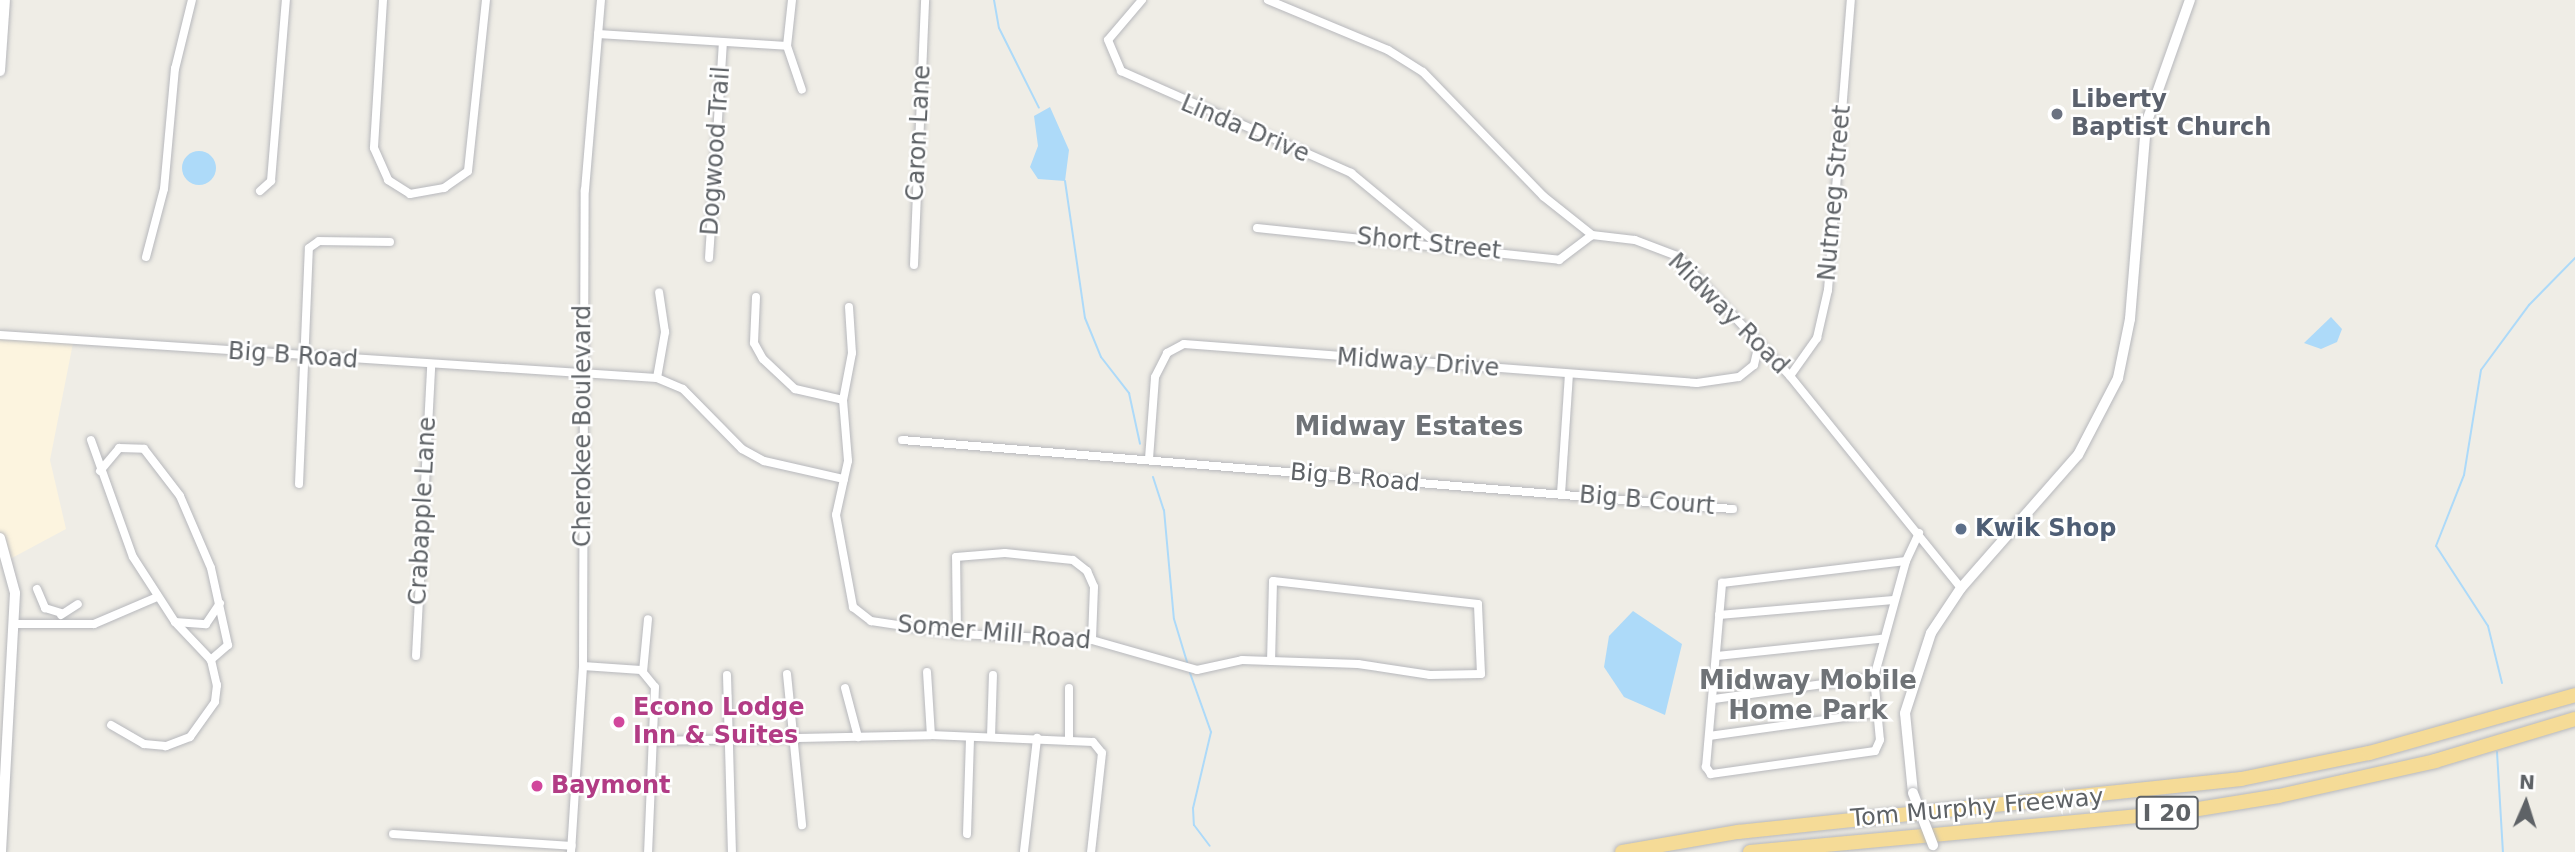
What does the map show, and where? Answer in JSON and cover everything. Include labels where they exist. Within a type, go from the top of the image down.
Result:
[{"type":"highway","name":"Tom Murphy Freeway","points":[[1622,852],[1738,832],[2241,779],[2382,750],[2575,695]]},
{"type":"highway","name":"Tom Murphy Freeway","points":[[1749,852],[2179,812],[2279,796],[2434,761],[2575,719]]},
{"type":"street","points":[[0,71],[5,0]]},
{"type":"street","points":[[146,257],[164,188],[175,69],[192,0]]},
{"type":"street","points":[[260,191],[271,181],[286,0]]},
{"type":"street","points":[[383,0],[372,127],[388,180],[410,194],[428,194],[468,170],[486,0]]},
{"type":"street","name":"Cherokee Boulevard","points":[[572,849],[583,666],[584,190],[601,0]]},
{"type":"street","points":[[792,0],[787,46],[802,90]]},
{"type":"street","name":"Caron Lane","points":[[914,265],[925,0]]},
{"type":"street","name":"Linda Drive","points":[[1142,0],[1108,40],[1121,71],[1351,173],[1436,243]]},
{"type":"street","points":[[1268,0],[1388,50],[1423,72],[1543,196],[1592,235]]},
{"type":"street","name":"Nutmeg Street","points":[[1790,376],[1818,338],[1828,290],[1851,0]]},
{"type":"street","points":[[1938,852],[1913,793],[1905,740],[1910,687],[1931,633],[1961,588],[2078,455],[2118,378],[2130,319],[2146,124],[2190,0]]},
{"type":"street","points":[[598,34],[787,46]]},
{"type":"street","name":"Dogwood Trail","points":[[709,258],[723,43]]},
{"type":"street","name":"Short Street","points":[[1257,228],[1436,243],[1559,260],[1592,235]]},
{"type":"street","name":"Midway Road","points":[[1592,235],[1635,240],[1677,256],[1790,376],[1961,588]]},
{"type":"street","points":[[299,484],[300,356],[309,248],[319,241],[390,242]]},
{"type":"street","points":[[659,292],[665,332],[657,378],[683,389],[743,449],[764,461],[844,479]]},
{"type":"street","points":[[756,297],[754,343],[763,359],[795,389],[843,400]]},
{"type":"street","name":"Somer Mill Road","points":[[849,307],[852,353],[843,400],[844,479],[836,515],[853,607],[871,621],[957,634],[1093,640],[1197,670],[1271,661],[1481,674],[1478,604],[1273,581],[1271,661]]},
{"type":"street","name":"Big B Road","points":[[0,335],[431,366],[657,378]]},
{"type":"street","name":"Midway Drive","points":[[1149,459],[1155,377],[1167,353],[1184,344],[1698,383],[1728,380],[1754,365],[1759,344]]},
{"type":"street","name":"Crabapple Lane","points":[[416,656],[431,366]]},
{"type":"street","points":[[1561,494],[1569,374]]},
{"type":"street","points":[[91,440],[121,532],[157,597],[175,622],[211,660],[215,702],[190,737],[166,746],[144,744],[111,725]]},
{"type":"street","name":"Big B Road","points":[[902,440],[1561,494]]},
{"type":"street","points":[[100,471],[111,453],[129,446],[157,459],[200,537],[220,603],[228,645],[211,660]]},
{"type":"street","name":"Big B Court","points":[[1561,494],[1733,509]]},
{"type":"street","points":[[1906,561],[1728,579],[1719,615],[1709,736],[1711,774],[1740,775],[1867,755],[1880,740],[1875,713],[1874,677],[1880,639],[1906,561],[1919,533]]},
{"type":"street","points":[[0,538],[11,565],[14,622],[1,852]]},
{"type":"street","points":[[957,634],[956,557],[1004,553],[1073,560],[1087,571],[1094,587],[1093,640]]},
{"type":"street","points":[[37,589],[45,608],[61,613],[78,604]]},
{"type":"street","points":[[14,622],[60,625],[109,620],[157,597]]},
{"type":"street","points":[[1719,615],[1893,600]]},
{"type":"street","points":[[175,622],[206,624],[220,603]]},
{"type":"street","points":[[60,625],[61,613]]},
{"type":"street","points":[[648,620],[643,672],[655,687],[648,852]]},
{"type":"street","points":[[1717,656],[1880,639]]},
{"type":"street","points":[[583,666],[643,672]]},
{"type":"street","points":[[927,672],[931,735]]},
{"type":"street","points":[[787,674],[802,825]]},
{"type":"street","points":[[727,675],[732,852]]},
{"type":"street","points":[[991,737],[993,675]]},
{"type":"street","points":[[1714,699],[1874,677]]},
{"type":"street","points":[[845,688],[858,737]]},
{"type":"street","points":[[1069,688],[1069,741]]},
{"type":"street","points":[[1709,736],[1875,713]]},
{"type":"street","points":[[654,741],[729,742],[931,735],[1093,742],[1102,753],[1091,852]]},
{"type":"street","points":[[967,834],[970,737]]},
{"type":"street","points":[[1024,851],[1037,738]]},
{"type":"street","points":[[393,834],[572,849]]},
{"type":"shaded area","points":[[0,335],[73,343],[50,460],[66,529],[10,559],[0,538]]},
{"type":"water","points":[[1050,107],[1069,150],[1065,181],[1038,179],[1030,167],[1038,146],[1034,116]]},
{"type":"water","points":[[199,151],[211,156],[216,168],[211,180],[199,185],[187,180],[182,168],[187,156]]},
{"type":"water","points":[[2331,317],[2342,329],[2337,342],[2321,349],[2304,343]]},
{"type":"water","points":[[1633,611],[1682,644],[1665,715],[1624,697],[1604,667],[1609,636]]},
{"type":"waterway","points":[[994,0],[999,28],[1039,108]]},
{"type":"waterway","points":[[1065,181],[1085,318],[1101,357],[1129,393],[1140,444]]},
{"type":"waterway","points":[[2502,683],[2488,626],[2436,546],[2464,475],[2481,370],[2529,305],[2575,258]]},
{"type":"waterway","points":[[1153,477],[1164,510],[1174,619],[1187,662]]},
{"type":"waterway","points":[[1190,673],[1211,732],[1193,808],[1194,825],[1210,846]]},
{"type":"waterway","points":[[2497,752],[2503,852]]},
{"type":"place","name":"Liberty Baptist Church","points":[[2057,114]]},
{"type":"place","name":"Kwik Shop","points":[[1961,529]]},
{"type":"place","name":"Econo Lodge Inn & Suites","points":[[619,722]]},
{"type":"place","name":"Baymont","points":[[537,786]]},
{"type":"district","name":"Midway Estates","points":[[1409,427]]},
{"type":"district","name":"Midway Mobile Home Park","points":[[1808,696]]}]
